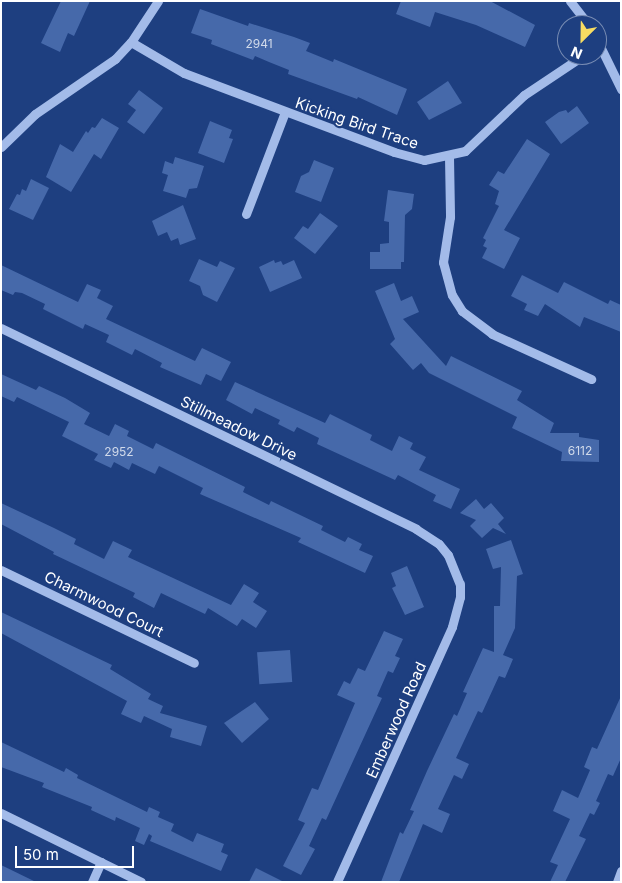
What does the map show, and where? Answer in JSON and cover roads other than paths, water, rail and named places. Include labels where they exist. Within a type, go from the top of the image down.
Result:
[{"type":"street","points":[[1,147],[35,114],[96,75],[132,42],[158,1]]},
{"type":"street","points":[[570,1],[581,15]]},
{"type":"street","name":"Kicking Bird Trace","points":[[132,42],[184,73],[413,158],[449,157],[472,146],[524,95],[569,65]]},
{"type":"street","points":[[607,62],[621,89]]},
{"type":"street","points":[[246,214],[285,112]]},
{"type":"street","points":[[449,157],[450,217],[443,262],[452,294],[462,311],[492,334],[591,379]]},
{"type":"street","name":"Stillmeadow Drive","points":[[1,328],[416,529],[439,544],[454,566]]},
{"type":"street","name":"Emberwood Road","points":[[337,882],[452,628],[460,597],[454,566]]},
{"type":"street","name":"Charmwood Court","points":[[1,570],[194,663]]},
{"type":"street","points":[[1,813],[141,882]]},
{"type":"street","points":[[92,882],[102,862]]},
{"type":"street","points":[[617,882],[621,871]]}]
